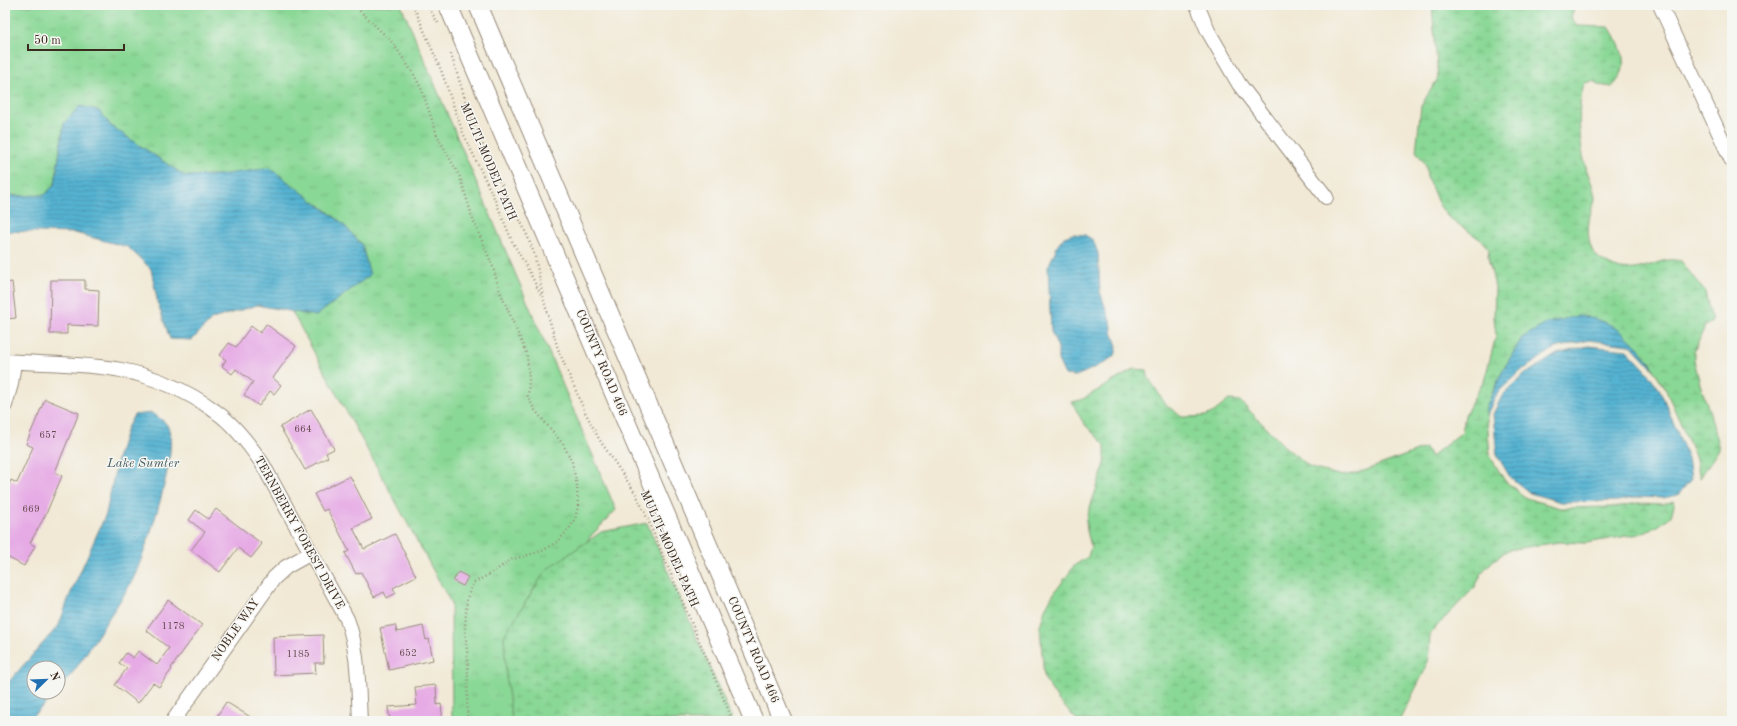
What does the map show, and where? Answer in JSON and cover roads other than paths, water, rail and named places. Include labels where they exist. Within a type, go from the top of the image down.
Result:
[{"type":"main road","name":"COUNTY ROAD 466","points":[[448,5],[754,721]]},
{"type":"main road","name":"COUNTY ROAD 466","points":[[478,5],[783,721]]},
{"type":"street","points":[[1197,5],[1208,31],[1239,84],[1326,197]]},
{"type":"street","points":[[1660,5],[1732,161]]},
{"type":"street","points":[[5,405],[11,384],[10,362]]},
{"type":"street","name":"TERNBERRY FOREST DRIVE","points":[[10,362],[112,369],[134,373],[163,383],[195,398],[216,411],[233,427],[250,446],[262,463],[347,619],[357,653],[360,721]]},
{"type":"street","name":"NOBLE WAY","points":[[173,721],[274,578],[286,567],[311,553]]},
{"type":"water","points":[[80,106],[98,110],[111,126],[185,176],[219,175],[270,168],[341,222],[362,245],[370,275],[316,316],[257,305],[212,319],[192,340],[170,339],[158,304],[151,269],[128,247],[75,233],[5,231],[5,194],[14,196],[45,195],[55,184],[64,123]]},
{"type":"water","points":[[1073,234],[1085,235],[1093,240],[1098,253],[1100,292],[1112,326],[1112,333],[1117,346],[1114,356],[1104,363],[1075,376],[1065,375],[1058,360],[1058,348],[1051,331],[1048,267],[1058,245],[1064,237]]},
{"type":"water","points":[[1581,315],[1607,323],[1631,340],[1642,352],[1654,370],[1632,346],[1629,345],[1589,340],[1555,348],[1521,371],[1498,392],[1487,417],[1486,407],[1502,372],[1522,338],[1547,323]]},
{"type":"water","points":[[1588,346],[1627,350],[1645,369],[1660,390],[1688,458],[1691,479],[1678,495],[1663,498],[1639,497],[1617,501],[1561,502],[1530,493],[1510,477],[1497,455],[1493,414],[1502,396],[1524,375],[1557,354]]},
{"type":"water","name":"Lake Sumter","points":[[152,413],[167,425],[170,437],[170,455],[160,501],[139,566],[133,579],[86,654],[66,681],[66,660],[28,660],[59,625],[69,597],[106,514],[118,456],[127,428],[134,415]]},
{"type":"water","name":"Lake Sumter","points":[[26,662],[26,700],[49,700],[28,721],[5,721],[5,686]]}]
